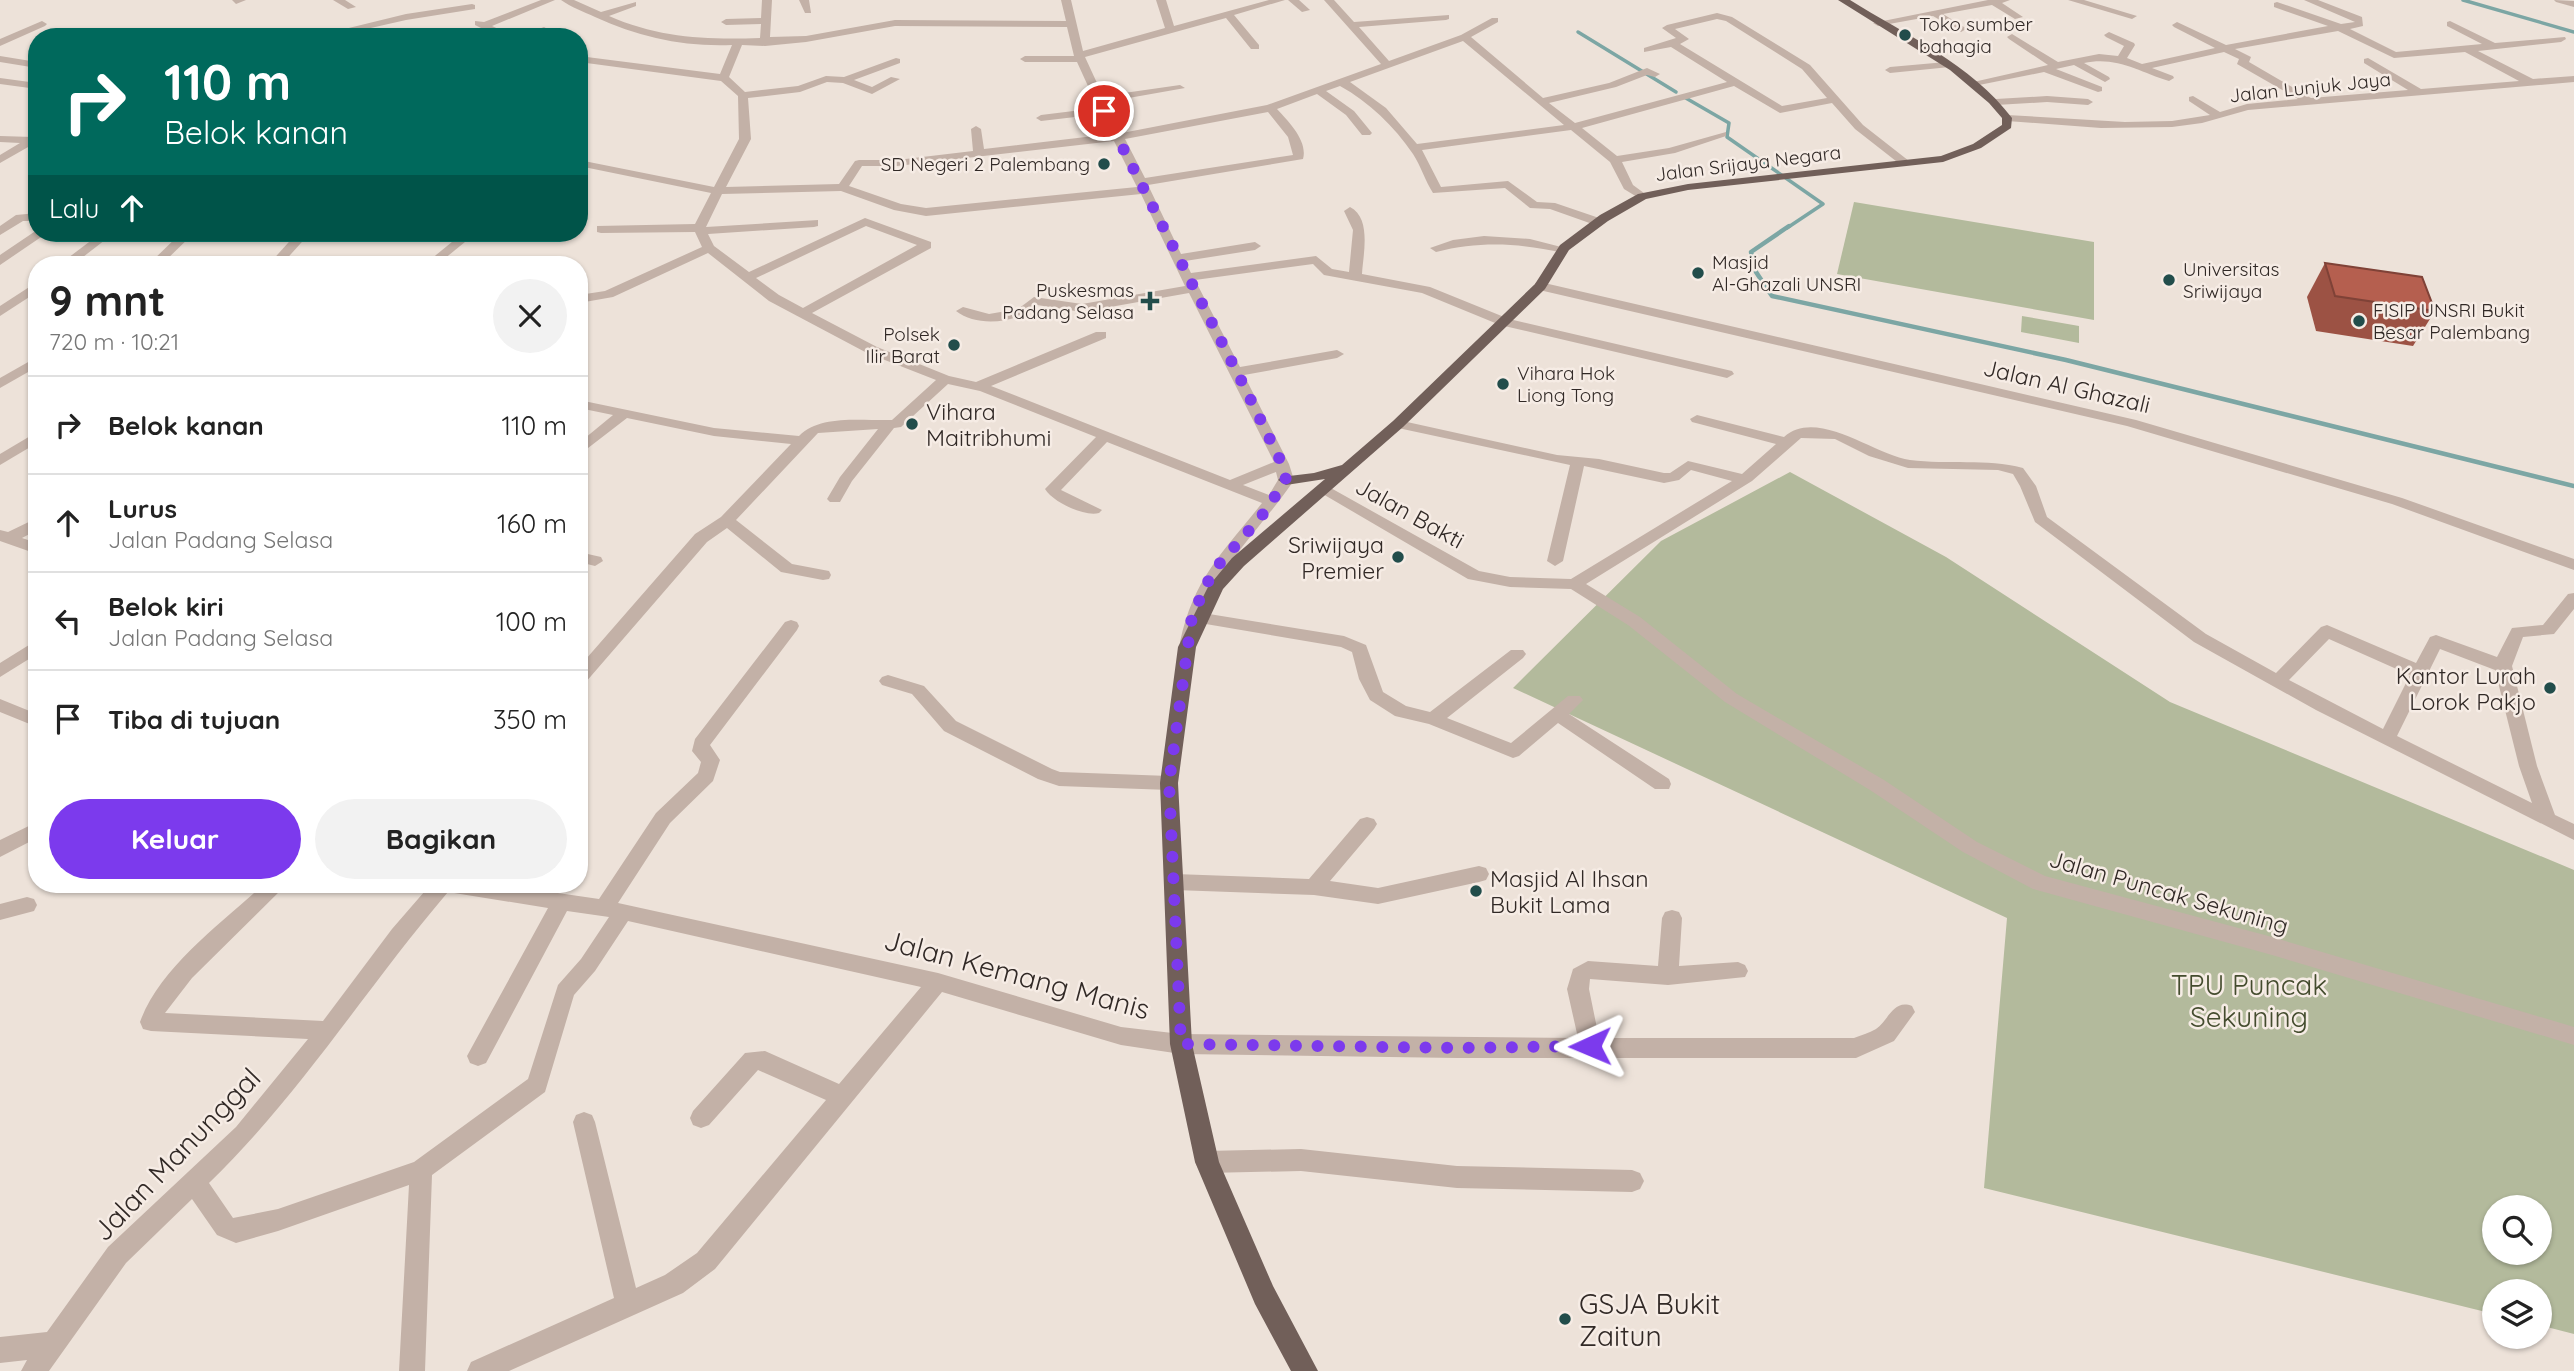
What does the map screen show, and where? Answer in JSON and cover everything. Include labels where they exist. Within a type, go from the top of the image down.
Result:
[{"type":"main road","points":[[1843,0],[1974,83],[1996,102],[2007,118]]},
{"type":"main road","name":"Jalan Srijaya Negara","points":[[1306,1371],[1264,1295],[1207,1162],[1181,1044],[1169,783],[1187,647],[1216,587],[1238,562],[1398,424],[1505,322],[1540,286],[1563,250],[1598,222],[1642,197],[1688,187],[1943,159],[2000,133],[2007,126],[2007,118]]},
{"type":"main road","points":[[1286,480],[1316,477],[1348,467]]},
{"type":"street","points":[[338,0],[351,7]]},
{"type":"street","points":[[482,26],[550,0]]},
{"type":"street","points":[[566,0],[624,26],[669,38],[737,44],[855,32],[895,23],[1073,24]]},
{"type":"street","points":[[765,43],[767,0]]},
{"type":"street","points":[[804,0],[808,11]]},
{"type":"street","points":[[1066,0],[1080,57],[1101,106],[1237,372],[1282,464],[1286,480],[1273,502],[1207,579],[1192,616],[1187,647]]},
{"type":"street","points":[[1161,0],[1170,28]]},
{"type":"street","points":[[1025,59],[1080,57],[1170,28],[1280,0]]},
{"type":"street","points":[[1293,0],[1305,10]]},
{"type":"street","points":[[1329,0],[1387,65]]},
{"type":"street","points":[[1878,23],[2005,0]]},
{"type":"street","points":[[2073,0],[2132,16]]},
{"type":"street","points":[[2140,67],[2360,24],[2359,19],[2309,0]]},
{"type":"street","points":[[2559,0],[2574,4]]},
{"type":"street","points":[[1992,1],[2018,17]]},
{"type":"street","points":[[357,28],[472,3],[476,21],[488,28]]},
{"type":"street","points":[[603,15],[633,4]]},
{"type":"street","points":[[2277,5],[2339,27],[2394,55],[2561,39]]},
{"type":"street","points":[[1933,12],[1961,29]]},
{"type":"street","points":[[1229,15],[1255,47]]},
{"type":"street","points":[[1350,25],[1446,17]]},
{"type":"street","points":[[1648,50],[1684,39],[1667,28],[1725,17],[1806,67],[1859,127],[1905,163]]},
{"type":"street","points":[[842,187],[859,163],[897,163],[1116,137],[1270,108],[1464,37],[1496,20]]},
{"type":"street","points":[[726,22],[767,21]]},
{"type":"street","points":[[33,28],[42,24]]},
{"type":"street","points":[[2449,24],[2495,47]]},
{"type":"street","points":[[2177,25],[2247,59],[2241,61],[2310,102]]},
{"type":"street","points":[[2512,29],[2537,42]]},
{"type":"street","points":[[0,43],[28,30]]},
{"type":"street","points":[[2109,35],[2130,45],[2120,59]]},
{"type":"street","points":[[1464,37],[1540,102],[1615,160],[1628,187],[1642,197]]},
{"type":"street","points":[[2012,37],[2052,68],[2102,84],[2075,62]]},
{"type":"street","points":[[1672,43],[1781,110],[1836,99]]},
{"type":"street","points":[[724,78],[737,44]]},
{"type":"street","points":[[2467,49],[2532,83]]},
{"type":"street","points":[[1974,83],[2099,57],[2120,59],[2169,78]]},
{"type":"street","points":[[0,59],[28,64]]},
{"type":"street","points":[[588,60],[724,78],[743,95],[745,139],[700,229],[709,248],[774,298],[872,349],[946,379],[979,386],[1273,502]]},
{"type":"street","points":[[743,95],[800,89],[821,80],[845,80],[897,61]]},
{"type":"street","points":[[2368,61],[2420,93]]},
{"type":"street","points":[[0,69],[14,63]]},
{"type":"street","points":[[1890,70],[1946,65]]},
{"type":"street","points":[[1540,102],[1612,85],[1647,71],[1655,74]]},
{"type":"street","points":[[845,80],[872,91],[895,79]]},
{"type":"street","name":"Jalan Lunjuk Jaya","points":[[2007,118],[2122,126],[2197,121],[2247,107],[2574,79]]},
{"type":"street","points":[[0,81],[28,85]]},
{"type":"street","points":[[1341,82],[1363,94],[1382,110],[1414,148],[1437,191],[1508,184],[1534,205],[1551,206],[1598,222]]},
{"type":"street","points":[[1414,148],[1572,127],[1648,104],[1737,82]]},
{"type":"street","points":[[1041,118],[1180,88]]},
{"type":"street","points":[[1318,90],[1350,113],[1366,133]]},
{"type":"street","points":[[1637,97],[1648,104]]},
{"type":"street","points":[[1996,102],[2048,99],[2088,102]]},
{"type":"street","points":[[2193,99],[2218,115]]},
{"type":"street","points":[[588,165],[717,191],[842,187],[898,207],[935,212],[1144,186],[1299,157],[1299,150],[1286,125],[1270,108]]},
{"type":"street","points":[[976,129],[979,153]]},
{"type":"street","points":[[1615,160],[1671,151],[1723,134]]},
{"type":"street","points":[[0,139],[28,140]]},
{"type":"street","points":[[0,160],[28,144]]},
{"type":"street","points":[[1350,212],[1359,237],[1354,277]]},
{"type":"street","points":[[0,231],[20,218],[28,218]]},
{"type":"street","points":[[747,278],[865,222],[927,245],[803,313]]},
{"type":"street","points":[[601,229],[700,229],[814,223]]},
{"type":"street","points":[[1436,248],[1465,240],[1500,237],[1563,250]]},
{"type":"street","points":[[0,261],[28,242]]},
{"type":"street","points":[[77,256],[96,242]]},
{"type":"street","points":[[164,256],[178,242]]},
{"type":"street","points":[[282,256],[296,242]]},
{"type":"street","points":[[441,256],[459,242]]},
{"type":"street","points":[[1178,258],[1255,246]]},
{"type":"street","points":[[588,297],[608,293],[709,248]]},
{"type":"street","points":[[962,311],[989,318],[1022,312],[1034,301],[1082,308],[1192,282],[1316,260],[1328,272],[1425,290],[1505,322],[1727,374]]},
{"type":"street","name":"Jalan Al Ghazali","points":[[1540,286],[2132,423],[2397,501],[2574,565]]},
{"type":"street","points":[[0,312],[28,292]]},
{"type":"street","points":[[979,386],[1101,335]]},
{"type":"street","points":[[1237,372],[1337,354]]},
{"type":"street","points":[[0,384],[28,367]]},
{"type":"street","points":[[588,669],[701,538],[727,520],[800,441],[818,427],[889,425],[902,421],[946,379]]},
{"type":"street","points":[[588,406],[714,432],[800,441]]},
{"type":"street","points":[[588,443],[623,414]]},
{"type":"street","points":[[1697,419],[1785,442]]},
{"type":"street","points":[[1398,424],[1668,478],[1676,476],[1688,465],[1744,479]]},
{"type":"street","points":[[835,499],[845,480],[889,425]]},
{"type":"street","points":[[1574,584],[1765,465],[1785,442],[1797,433],[1817,431],[1838,435],[1896,462],[1998,466],[2018,471],[2028,486],[2040,519],[2200,638],[2387,738],[2574,833]]},
{"type":"street","points":[[1094,510],[1055,494],[1053,489],[1106,435]]},
{"type":"street","points":[[0,461],[28,442]]},
{"type":"street","points":[[1555,561],[1578,461]]},
{"type":"street","points":[[1227,486],[1282,464]]},
{"type":"street","name":"Jalan Bakti","points":[[1324,490],[1474,575],[1510,582],[1574,584]]},
{"type":"street","points":[[727,520],[787,568],[823,575]]},
{"type":"street","points":[[4,537],[28,527]]},
{"type":"street","points":[[4,537],[28,546]]},
{"type":"street","name":"Jalan Puncak Sekuning","points":[[1574,584],[1634,621],[1731,698],[1877,785],[1970,847],[2040,883],[2272,946],[2574,1036]]},
{"type":"street","points":[[2546,817],[2528,766],[2503,666],[2510,644],[2518,632],[2548,630],[2574,598]]},
{"type":"street","points":[[1202,618],[1344,642],[1360,649],[1367,679],[1376,696],[1401,711],[1433,719],[1513,751],[1574,700]]},
{"type":"street","points":[[194,1181],[225,1227],[236,1231],[278,1220],[421,1170],[537,1085],[565,991],[588,965],[613,910],[663,818],[706,776],[711,760],[701,751],[701,744],[791,626]]},
{"type":"street","points":[[2278,681],[2328,631],[2420,672]]},
{"type":"street","points":[[2387,738],[2438,641],[2503,666]]},
{"type":"street","points":[[0,671],[28,652]]},
{"type":"street","points":[[1433,719],[1517,654]]},
{"type":"street","points":[[888,681],[918,690],[950,726],[1045,774],[1059,779],[1169,783]]},
{"type":"street","points":[[0,705],[28,717]]},
{"type":"street","points":[[1557,714],[1662,784]]},
{"type":"street","points":[[1314,887],[1367,824]]},
{"type":"street","points":[[0,849],[28,834]]},
{"type":"street","points":[[1175,882],[1314,887],[1386,895],[1479,874]]},
{"type":"street","points":[[268,893],[186,971],[153,1011],[150,1022],[327,1031]]},
{"type":"street","name":"Jalan Manunggal","points":[[34,1371],[117,1255],[244,1134],[327,1031],[398,935],[436,893]]},
{"type":"street","name":"Jalan Kemang Manis","points":[[518,893],[613,910],[938,982],[1121,1036],[1181,1044],[1457,1048],[1856,1048],[1886,1034],[1904,1012]]},
{"type":"street","points":[[478,1056],[563,900]]},
{"type":"street","points":[[0,912],[27,905]]},
{"type":"street","points":[[1668,976],[1671,918]]},
{"type":"street","points":[[1590,1046],[1578,989],[1578,981],[1588,970],[1668,976],[1738,971]]},
{"type":"street","points":[[480,1371],[674,1284],[706,1261],[938,982]]},
{"type":"street","points":[[701,1118],[752,1060],[765,1061],[844,1097]]},
{"type":"street","points":[[584,1122],[628,1306]]},
{"type":"street","points":[[1207,1162],[1301,1160],[1457,1177],[1632,1181]]},
{"type":"street","points":[[412,1371],[421,1170]]},
{"type":"street","points":[[0,1350],[52,1344]]},
{"type":"green space","points":[[1854,202],[2094,242],[2094,320],[1837,274]]},
{"type":"green space","points":[[2022,316],[2079,326],[2079,343],[2021,332]]},
{"type":"green space","name":"TPU Puncak Sekuning","points":[[1790,472],[1946,557],[2170,702],[2574,870],[2574,1334],[2552,1328],[2552,1279],[2482,1279],[2482,1311],[1984,1188],[2007,918],[1513,688],[1661,541]]},
{"type":"building","points":[[2325,263],[2422,277],[2435,311],[2335,296]]},
{"type":"waterway","points":[[2463,0],[2574,32]]},
{"type":"waterway","points":[[1578,32],[1676,92]]},
{"type":"waterway","points":[[1684,97],[1729,123],[1727,137],[1823,204],[1787,228]]},
{"type":"waterway","points":[[1789,226],[1751,252],[1756,272],[1772,296],[2066,360],[2574,486]]},
{"type":"place","name":"Toko sumber bahagia","points":[[1905,35]]},
{"type":"place","name":"SD Negeri 2 Palembang","points":[[1104,164]]},
{"type":"place","name":"Masjid Al-Ghazali UNSRI","points":[[1698,273]]},
{"type":"place","name":"Universitas Sriwijaya","points":[[2169,280]]},
{"type":"place","name":"Puskesmas Padang Selasa","points":[[1150,301]]},
{"type":"place","name":"FISIP UNSRI Bukit Besar Palembang","points":[[2359,321]]},
{"type":"place","name":"Polsek Ilir Barat","points":[[954,345]]},
{"type":"place","name":"Vihara Hok Liong Tong","points":[[1503,384]]},
{"type":"place","name":"Vihara Maitribhumi","points":[[912,424]]},
{"type":"place","name":"Sriwijaya Premier","points":[[1398,557]]},
{"type":"place","name":"Kantor Lurah Lorok Pakjo","points":[[2550,688]]},
{"type":"place","name":"Masjid Al Ihsan Bukit Lama","points":[[1476,891]]},
{"type":"place","name":"GSJA Bukit Zaitun","points":[[1565,1319]]},
{"type":"route","points":[[1104,111],[1242,382],[1282,464],[1286,480],[1273,502],[1207,579],[1192,616],[1169,783],[1181,1044],[1457,1048],[1590,1046]]}]
